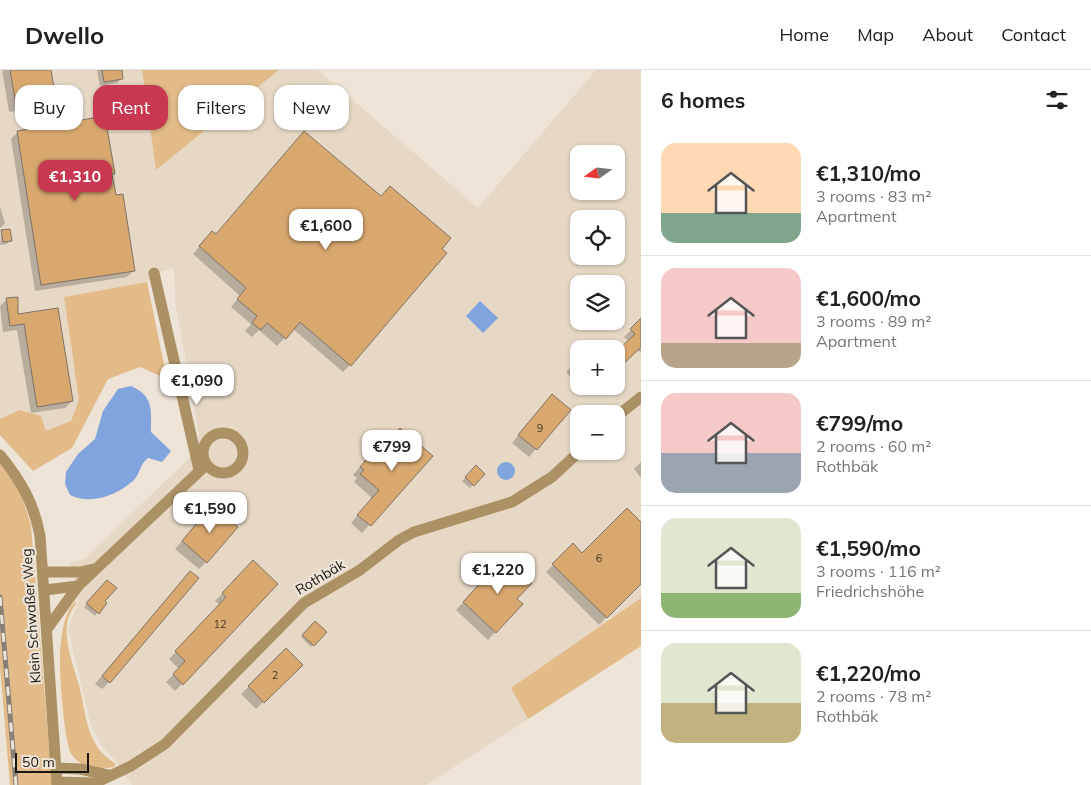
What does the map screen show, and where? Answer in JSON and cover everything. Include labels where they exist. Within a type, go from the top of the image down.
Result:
[{"type":"street","points":[[47,629],[78,586],[203,467],[154,273]]},
{"type":"street","points":[[625,410],[641,397]]},
{"type":"street","name":"Klein Schwaßer Weg","points":[[0,455],[21,481],[32,504],[40,536],[44,572],[57,784]]},
{"type":"street","name":"Rothbäk","points":[[57,784],[94,784],[108,775],[131,766],[165,744],[304,603],[360,570],[399,540],[414,532],[512,502],[552,477],[570,460]]},
{"type":"street","points":[[44,572],[81,572],[95,569]]},
{"type":"street","points":[[45,590],[78,586]]},
{"type":"street","points":[[56,768],[80,769],[108,775]]},
{"type":"shaded area","points":[[0,70],[142,70],[144,85],[93,85],[93,130],[150,130],[156,169],[204,130],[264,130],[264,85],[260,85],[279,70],[318,70],[335,85],[274,85],[274,130],[349,130],[349,97],[478,208],[596,70],[641,70],[641,646],[426,785],[132,785],[114,759],[102,746],[91,725],[68,630],[78,602],[70,562],[84,559],[197,451],[199,434],[175,301],[174,268],[155,273],[147,282],[64,297],[79,400],[71,421],[46,432],[41,416],[21,410],[0,419]]},
{"type":"shaded area","points":[[142,70],[279,70],[261,85],[178,85],[178,130],[205,130],[156,170],[150,130],[168,130],[168,85],[144,85]]},
{"type":"shaded area","points":[[147,282],[167,379],[140,367],[108,379],[72,448],[33,471],[0,435],[0,419],[20,410],[41,416],[46,431],[71,421],[79,400],[64,297]]},
{"type":"shaded area","points":[[0,464],[20,491],[31,525],[52,785],[10,785],[0,666]]},
{"type":"shaded area","points":[[641,598],[641,646],[528,719],[511,688]]},
{"type":"shaded area","points":[[76,601],[67,622],[67,639],[70,654],[92,738],[106,756],[116,764],[114,767],[96,768],[85,765],[76,760],[69,748],[61,691],[60,649],[65,619]]},
{"type":"water","points":[[480,301],[498,318],[483,333],[466,316]]},
{"type":"water","points":[[131,386],[144,394],[150,404],[151,432],[171,451],[162,462],[148,458],[134,480],[112,494],[95,499],[78,498],[70,495],[65,484],[66,472],[78,454],[95,439],[103,411],[118,389]]},
{"type":"water","points":[[506,462],[512,465],[515,471],[512,477],[506,480],[500,477],[497,471],[500,465]]},
{"type":"building","points":[[10,70],[51,70],[54,85],[15,85],[15,99]]},
{"type":"building","points":[[102,70],[122,70],[123,79],[104,82]]},
{"type":"building","points":[[93,118],[93,130],[107,130],[115,174],[112,174],[116,195],[123,194],[135,271],[41,285],[17,131],[83,130],[83,120]]},
{"type":"building","points":[[304,131],[381,196],[390,186],[451,238],[442,249],[447,253],[351,366],[300,322],[286,339],[267,323],[261,330],[252,323],[257,316],[237,299],[246,288],[199,246],[212,231],[216,234]]},
{"type":"building","points":[[10,229],[12,241],[3,242],[1,230]]},
{"type":"building","points":[[18,297],[18,314],[58,308],[73,401],[37,407],[24,324],[10,326],[6,298]]},
{"type":"building","points":[[641,318],[641,347],[625,362],[625,343],[635,334],[630,329]]},
{"type":"building","points":[[552,394],[570,409],[537,450],[518,435]]},
{"type":"building","points":[[400,428],[433,456],[371,526],[357,515],[379,490],[360,474],[364,470],[360,467],[376,448],[380,452]]},
{"type":"building","points":[[476,465],[485,474],[474,486],[465,477]]},
{"type":"building","points":[[212,505],[238,527],[207,563],[182,541]]},
{"type":"building","points":[[627,508],[641,522],[641,584],[607,618],[552,564],[573,543],[582,553]]},
{"type":"building","points":[[504,557],[532,583],[517,599],[523,604],[496,633],[463,602]]},
{"type":"building","points":[[253,560],[278,584],[183,685],[173,674],[185,661],[175,651],[226,597],[222,593]]},
{"type":"building","points":[[190,571],[199,578],[110,683],[102,676]]},
{"type":"building","points":[[107,580],[117,588],[105,601],[107,603],[99,614],[86,603]]},
{"type":"building","points":[[315,621],[327,632],[314,646],[302,635]]},
{"type":"building","points":[[286,648],[303,665],[264,703],[248,686]]},
{"type":"railway","points":[[0,597],[16,785]]}]
